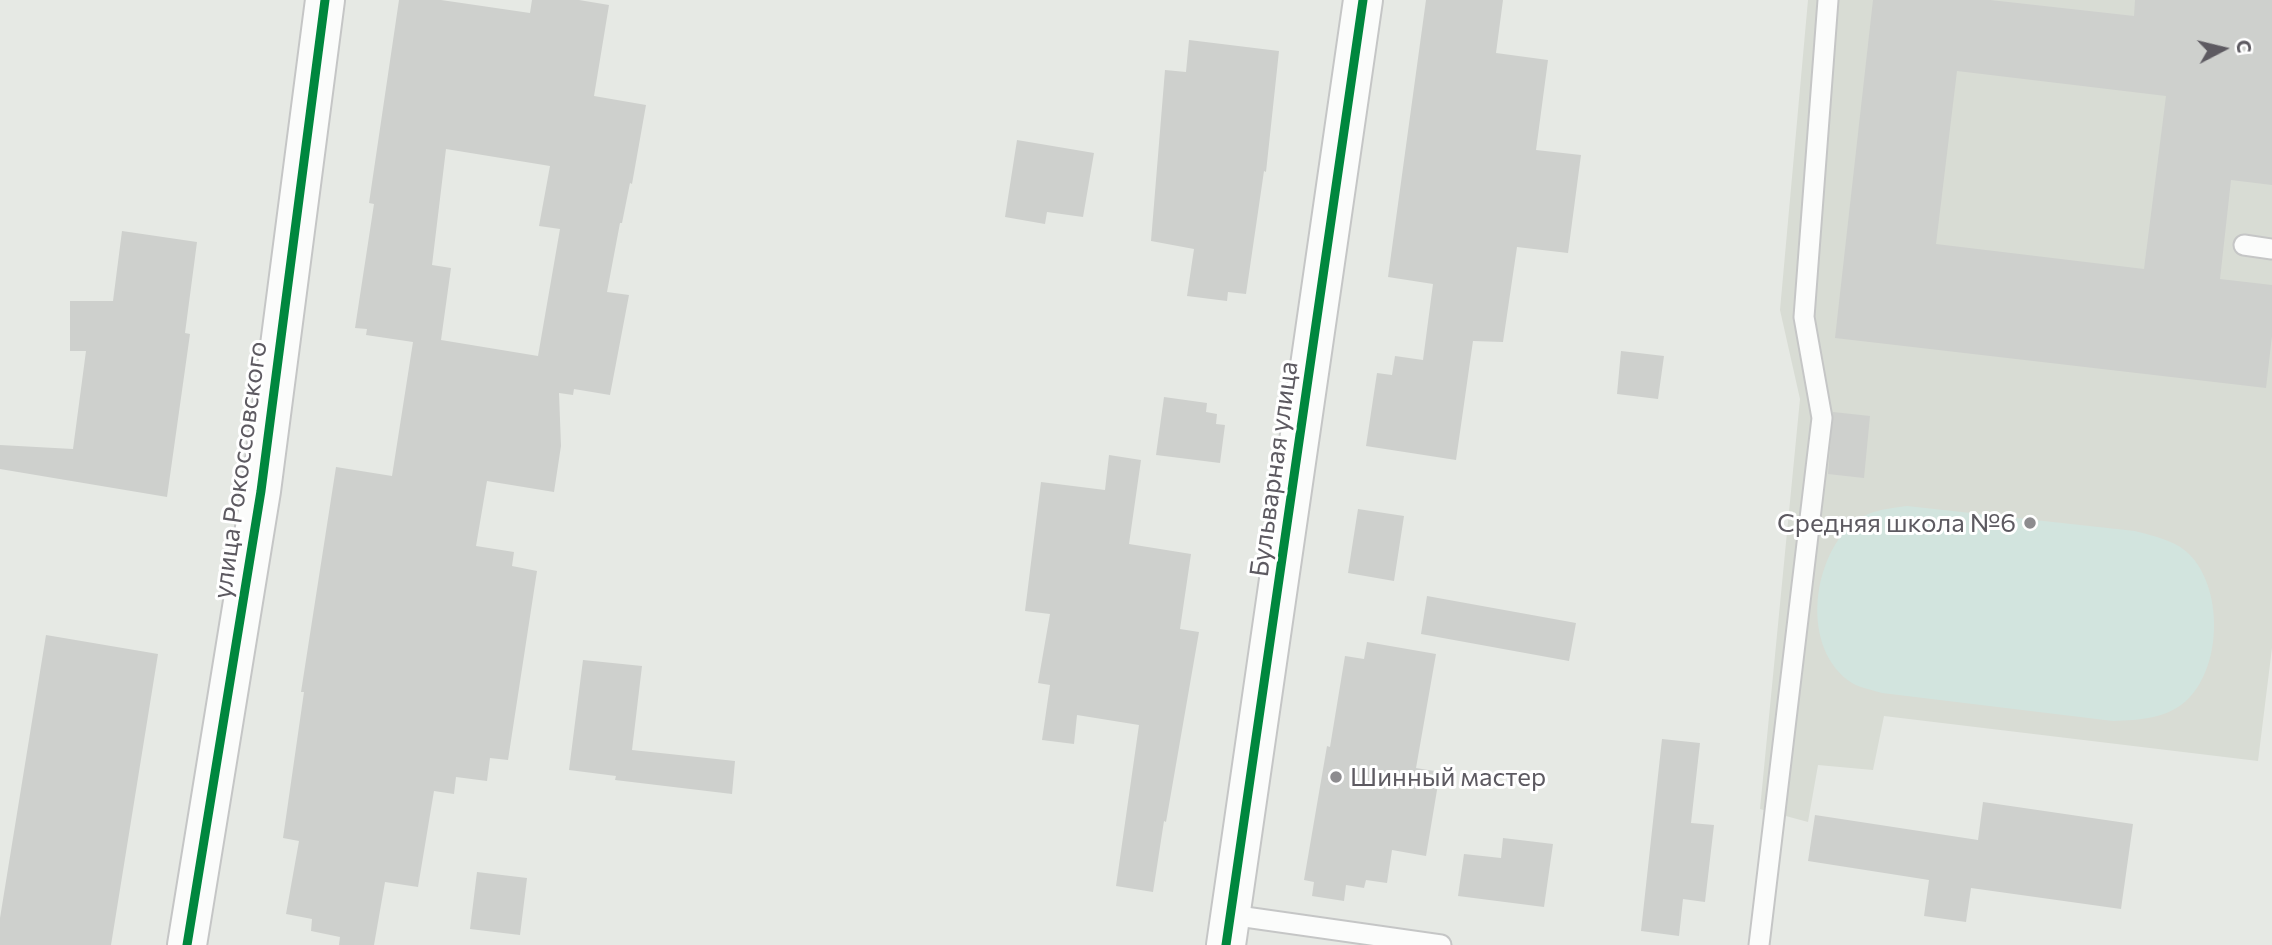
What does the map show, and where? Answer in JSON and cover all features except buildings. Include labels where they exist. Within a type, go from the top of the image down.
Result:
[{"type":"street","name":"улица Рокоссовского","points":[[187,945],[261,491],[325,0]]},
{"type":"street","name":"Бульварная улица","points":[[1229,930],[1363,0]]},
{"type":"lane","points":[[1759,945],[1822,418],[1804,317],[1828,0]]},
{"type":"lane","points":[[2244,245],[2272,248]]},
{"type":"lane","points":[[1229,930],[1441,945]]},
{"type":"shaded area","name":"Средняя школа №6","points":[[1808,0],[2272,0],[2272,648],[2258,761],[1884,716],[1873,770],[1818,765],[1808,822],[1760,809],[1800,399],[1780,310]]},
{"type":"shaded area","points":[[1907,506],[2135,531],[2177,545],[2189,554],[2200,569],[2213,606],[2212,646],[2208,666],[2200,683],[2181,705],[2163,714],[2143,719],[2113,721],[1882,693],[1852,683],[1836,668],[1825,649],[1819,628],[1821,582],[1838,540],[1852,524],[1871,513]]},
{"type":"cycle path","points":[[187,945],[261,491],[325,0]]},
{"type":"cycle path","points":[[1226,945],[1363,0]]},
{"type":"place","name":"Средняя школа №6","points":[[2030,523]]},
{"type":"place","name":"Шинный мастер","points":[[1336,777]]}]
